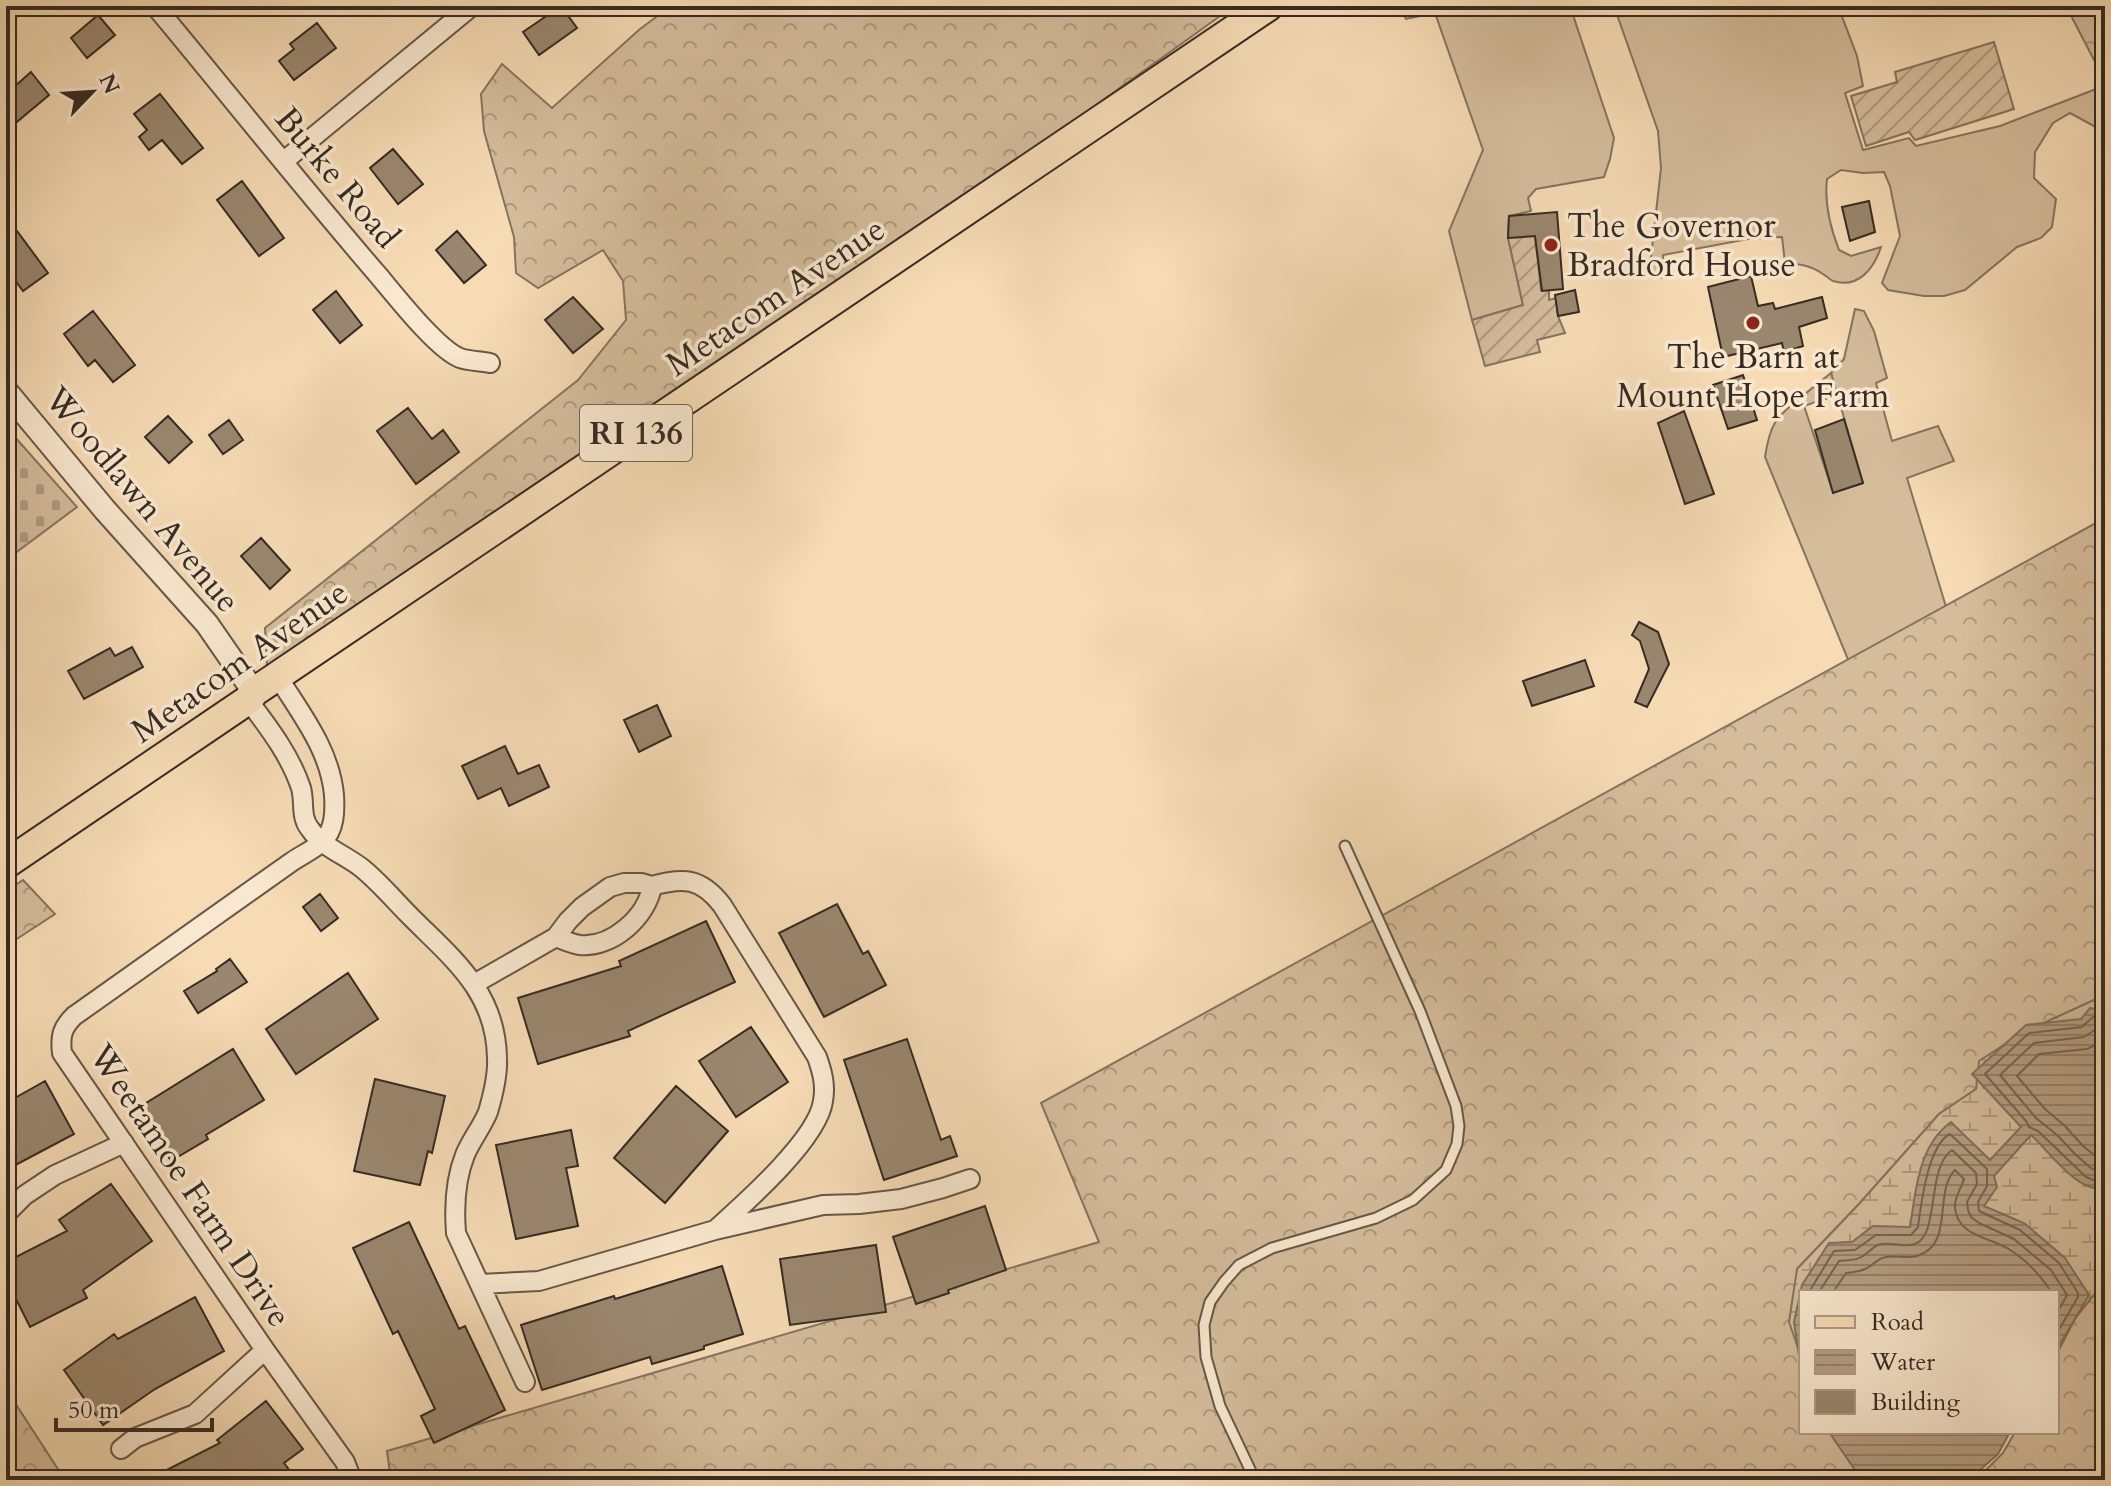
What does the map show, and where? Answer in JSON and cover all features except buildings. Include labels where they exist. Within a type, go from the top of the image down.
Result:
[{"type":"main road","name":"Metacom Avenue","points":[[6,864],[1269,6]]},
{"type":"street","points":[[6,13],[14,6]]},
{"type":"street","name":"Burke Road","points":[[155,6],[410,313],[439,343],[459,358],[490,363]]},
{"type":"street","points":[[284,161],[472,6]]},
{"type":"street","name":"Woodlawn Avenue","points":[[6,391],[105,510],[207,624],[251,696]]},
{"type":"street","points":[[278,677],[322,749],[332,778],[336,810],[322,842]]},
{"type":"street","points":[[251,696],[290,760],[303,798],[303,815],[307,825],[322,842],[364,870],[468,974],[492,1023],[497,1058],[496,1077],[487,1112],[460,1173],[456,1193],[456,1233],[525,1382]]},
{"type":"street","points":[[293,769],[322,749]]},
{"type":"street","name":"Weetamoe Farm Drive","points":[[322,842],[74,1016],[60,1037],[62,1053],[345,1462],[352,1480]]},
{"type":"street","points":[[474,984],[556,937],[582,907],[610,887],[624,883],[652,886],[676,880],[690,881],[712,892],[817,1057],[822,1072],[823,1101],[815,1125],[766,1184],[715,1230]]},
{"type":"street","points":[[556,937],[583,945],[620,933],[644,909],[652,886]]},
{"type":"street","points":[[6,1214],[25,1195],[55,1175],[124,1143]]},
{"type":"street","points":[[480,1284],[539,1281],[715,1230],[823,1205],[901,1199],[970,1179]]},
{"type":"street","points":[[121,1449],[135,1438],[195,1414],[265,1350]]},
{"type":"lane","points":[[1255,1480],[1220,1406],[1206,1357],[1204,1325],[1210,1302],[1239,1265],[1272,1248],[1376,1218],[1413,1200],[1446,1170],[1457,1144],[1459,1126],[1451,1092],[1420,1011],[1345,846]]},
{"type":"green space","points":[[671,6],[1234,6],[940,217],[267,667],[265,628],[578,380],[626,320],[623,281],[603,250],[538,288],[516,273],[514,237],[484,131],[481,94],[502,64],[552,108],[640,29]]},
{"type":"green space","points":[[1398,6],[1570,6],[1614,138],[1604,177],[1536,189],[1528,198],[1531,211],[1509,216],[1508,238],[1523,305],[1472,320],[1449,231],[1483,150],[1435,13],[1406,19]]},
{"type":"green space","points":[[1614,6],[1838,6],[1857,56],[1863,86],[1845,93],[1863,150],[1909,138],[1916,146],[2000,126],[2104,86],[2105,140],[2102,142],[2094,126],[2070,113],[2053,123],[2035,152],[2034,178],[2056,199],[2052,227],[2041,238],[2017,247],[1965,290],[1944,296],[1924,296],[1888,290],[1882,283],[1900,236],[1890,186],[1884,172],[1841,170],[1827,179],[1828,215],[1839,250],[1851,256],[1881,247],[1870,269],[1858,279],[1842,283],[1809,267],[1785,263],[1782,237],[1748,239],[1663,255],[1664,278],[1649,275],[1661,168],[1658,131]]},
{"type":"green space","points":[[2066,6],[2105,6],[2105,81]]},
{"type":"green space","points":[[1994,42],[2014,109],[1915,140],[1909,132],[1866,146],[1851,96],[1897,82],[1895,72]]},
{"type":"green space","points":[[1535,236],[1541,290],[1549,290],[1549,300],[1556,298],[1558,316],[1565,333],[1537,340],[1540,352],[1485,366],[1472,320],[1523,305],[1508,238]]},
{"type":"green space","points":[[1855,309],[1864,311],[1874,331],[1887,378],[1876,383],[1892,441],[1938,426],[1954,461],[1907,478],[1950,620],[1849,662],[1765,457],[1775,422],[1801,397],[1833,492],[1863,483],[1831,373],[1844,359]]},
{"type":"green space","points":[[1831,373],[1837,395],[1804,406],[1801,397]]},
{"type":"green space","points":[[6,427],[77,507],[6,560]]},
{"type":"green space","points":[[2105,518],[2105,995],[2024,1032],[1976,1089],[1939,1114],[1797,1269],[1799,1434],[1843,1434],[1873,1480],[391,1480],[387,1451],[1099,1242],[1041,1103]]},
{"type":"green space","points":[[23,880],[55,914],[6,946],[6,891]]},
{"type":"green space","points":[[2105,995],[2105,1281],[2076,1317],[2059,1349],[2059,1290],[1799,1290],[1799,1351],[1789,1322],[1797,1269],[1939,1114],[1976,1089],[1979,1061],[2024,1032]]},
{"type":"green space","points":[[2105,1281],[2105,1480],[1976,1480],[2003,1453],[2014,1434],[2059,1434],[2059,1349],[2076,1317]]},
{"type":"green space","points":[[6,1389],[65,1480],[6,1480]]},
{"type":"water","points":[[2090,1008],[2105,1011],[2105,1188],[2085,1185],[2075,1178],[2031,1135],[1994,1176],[1997,1187],[1984,1206],[2024,1223],[2065,1258],[2089,1295],[2059,1346],[2059,1290],[1801,1290],[1829,1243],[1852,1242],[1873,1226],[1910,1227],[1925,1156],[1940,1132],[1951,1122],[1990,1160],[2021,1127],[1972,1074],[2026,1025],[2081,1019]]},
{"type":"water","points":[[1799,1299],[1799,1356],[1794,1322]]},
{"type":"water","points":[[1830,1434],[2009,1434],[1998,1454],[1980,1470],[1982,1480],[1869,1480],[1857,1473]]},
{"type":"place","name":"The Governor Bradford House","points":[[1551,245]]},
{"type":"place","name":"The Barn at Mount Hope Farm","points":[[1753,323]]}]
